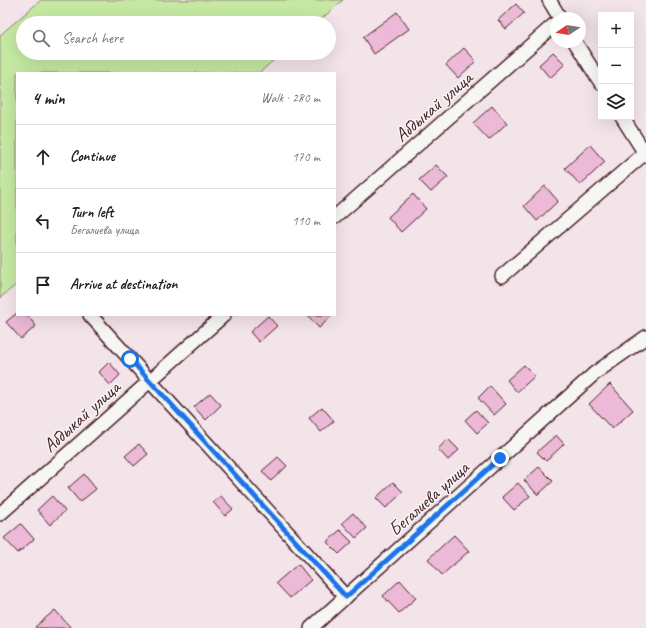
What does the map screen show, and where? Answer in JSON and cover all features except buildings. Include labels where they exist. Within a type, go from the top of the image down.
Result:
[{"type":"street","points":[[549,0],[556,12]]},
{"type":"street","name":"Абдыкай улица","points":[[336,217],[550,28]]},
{"type":"street","points":[[579,48],[598,78]]},
{"type":"street","points":[[502,276],[645,154],[624,120]]},
{"type":"street","points":[[91,316],[346,597]]},
{"type":"street","name":"Абдыкай улица","points":[[0,514],[223,316]]},
{"type":"street","name":"Бегалиева улица","points":[[311,628],[595,373],[646,337]]},
{"type":"green space","points":[[41,0],[343,0],[325,16],[22,16]]},
{"type":"green space","points":[[16,21],[16,60],[274,60],[260,72],[16,72],[16,285],[0,298],[0,35]]},
{"type":"route","points":[[130,359],[346,597],[500,458]]}]
